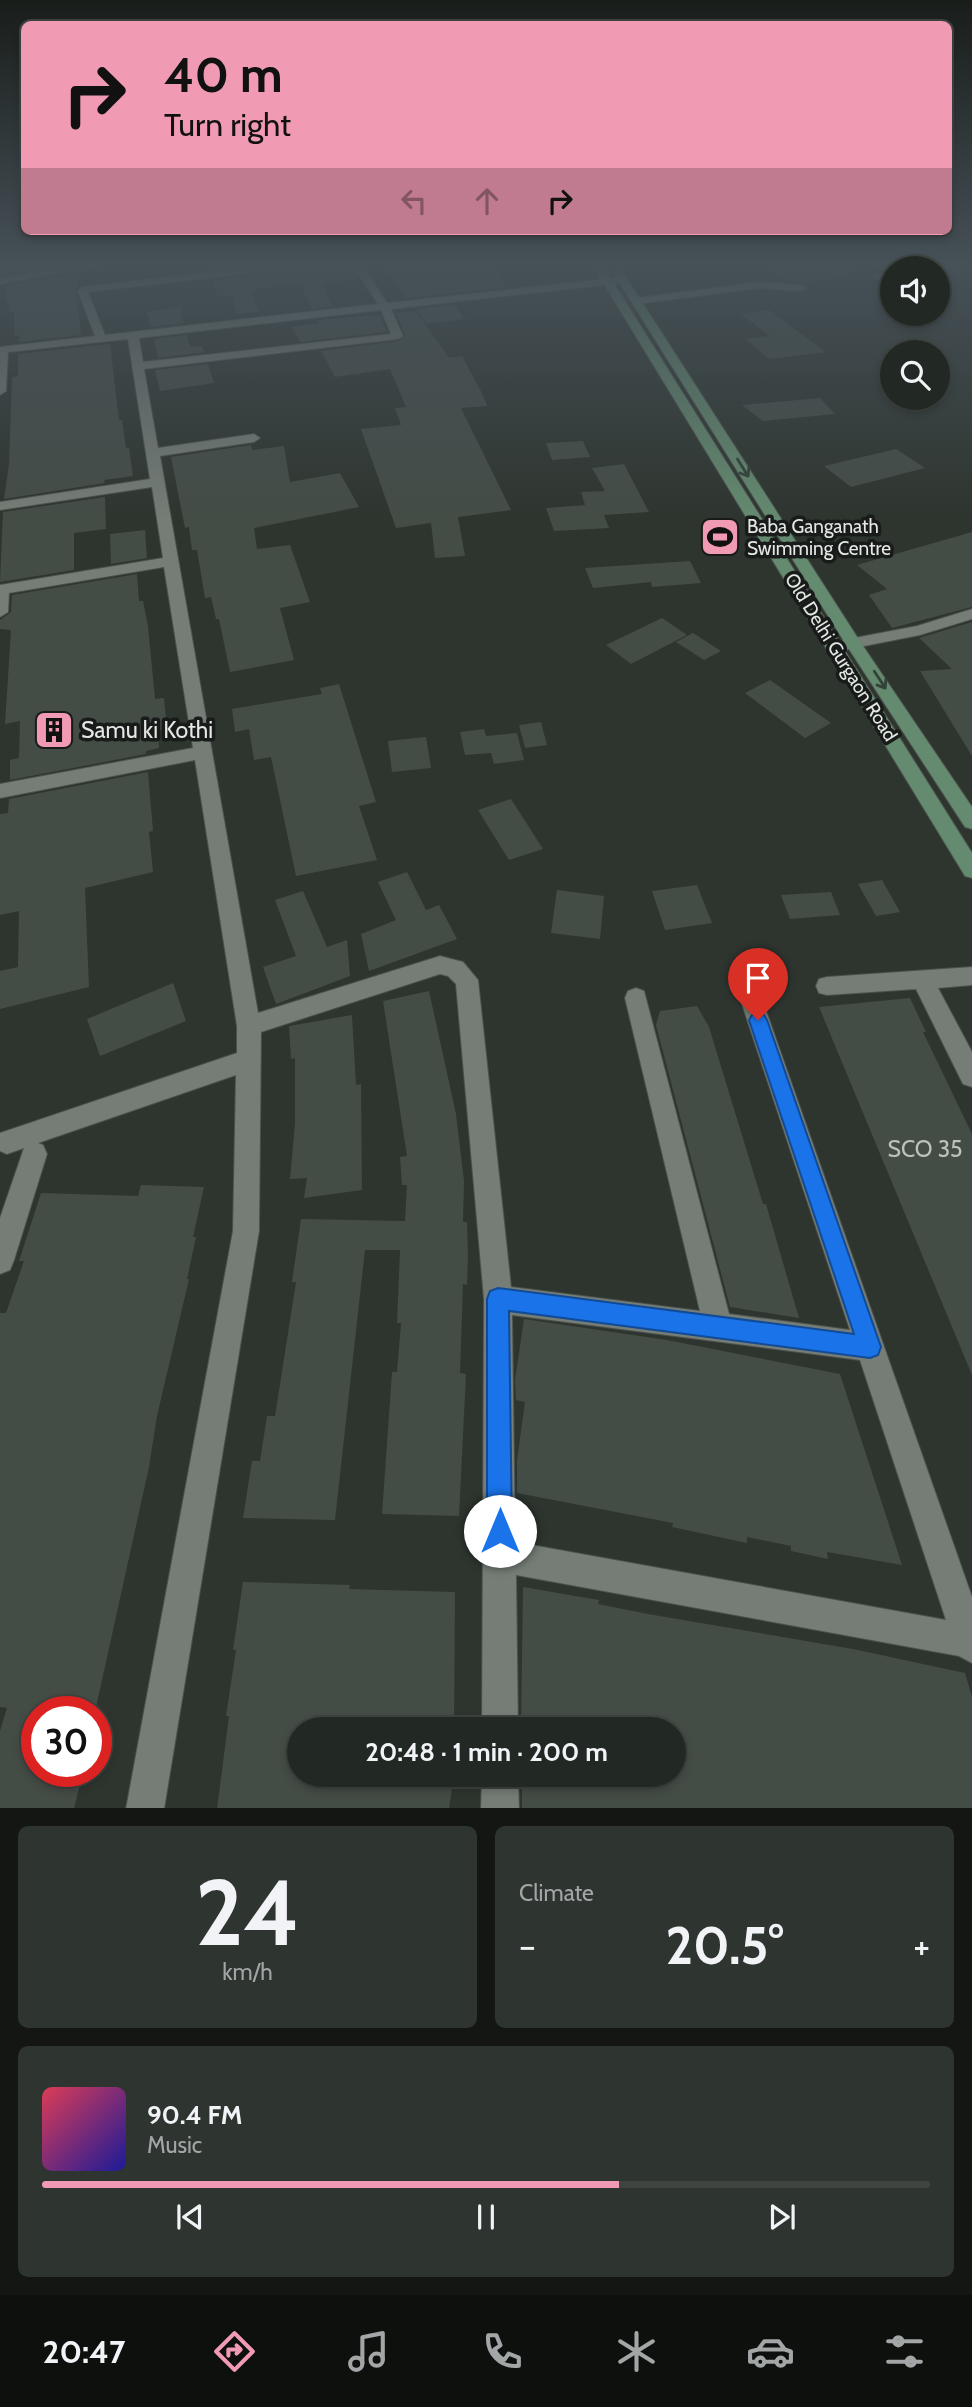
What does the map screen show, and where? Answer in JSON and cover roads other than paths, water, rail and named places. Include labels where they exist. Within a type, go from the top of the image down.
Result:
[{"type":"main road","name":"Old Delhi Gurgaon Road","points":[[654,350],[710,448],[972,870]]},
{"type":"main road","name":"Old Delhi Gurgaon Road","points":[[668,350],[853,643],[968,815]]},
{"type":"street","points":[[0,391],[2,350]]},
{"type":"street","points":[[141,350],[137,366],[205,752],[220,864],[249,1026],[246,1231],[145,1808]]},
{"type":"street","points":[[137,366],[273,350]]},
{"type":"street","points":[[152,453],[254,438]]},
{"type":"street","points":[[710,448],[729,446]]},
{"type":"street","points":[[0,506],[158,482]]},
{"type":"street","points":[[0,612],[1,590],[172,561]]},
{"type":"street","points":[[834,647],[920,630],[972,614]]},
{"type":"street","points":[[0,791],[205,752]]},
{"type":"street","points":[[937,811],[968,815]]},
{"type":"street","points":[[249,1026],[440,965],[455,969],[467,981],[498,1299],[500,1717]]},
{"type":"street","points":[[827,986],[972,976]]},
{"type":"street","points":[[923,981],[972,1076]]},
{"type":"street","points":[[500,1556],[971,1644],[750,995]]},
{"type":"street","points":[[636,998],[718,1328]]},
{"type":"street","points":[[7,1142],[249,1060]]},
{"type":"street","points":[[0,1260],[34,1154]]},
{"type":"street","points":[[498,1299],[870,1347]]},
{"type":"street","points":[[500,1787],[500,1808]]},
{"type":"place","name":"Baba Ganganath Swimming Centre","points":[[720,537]]},
{"type":"place","name":"Samu ki Kothi","points":[[54,730]]}]
